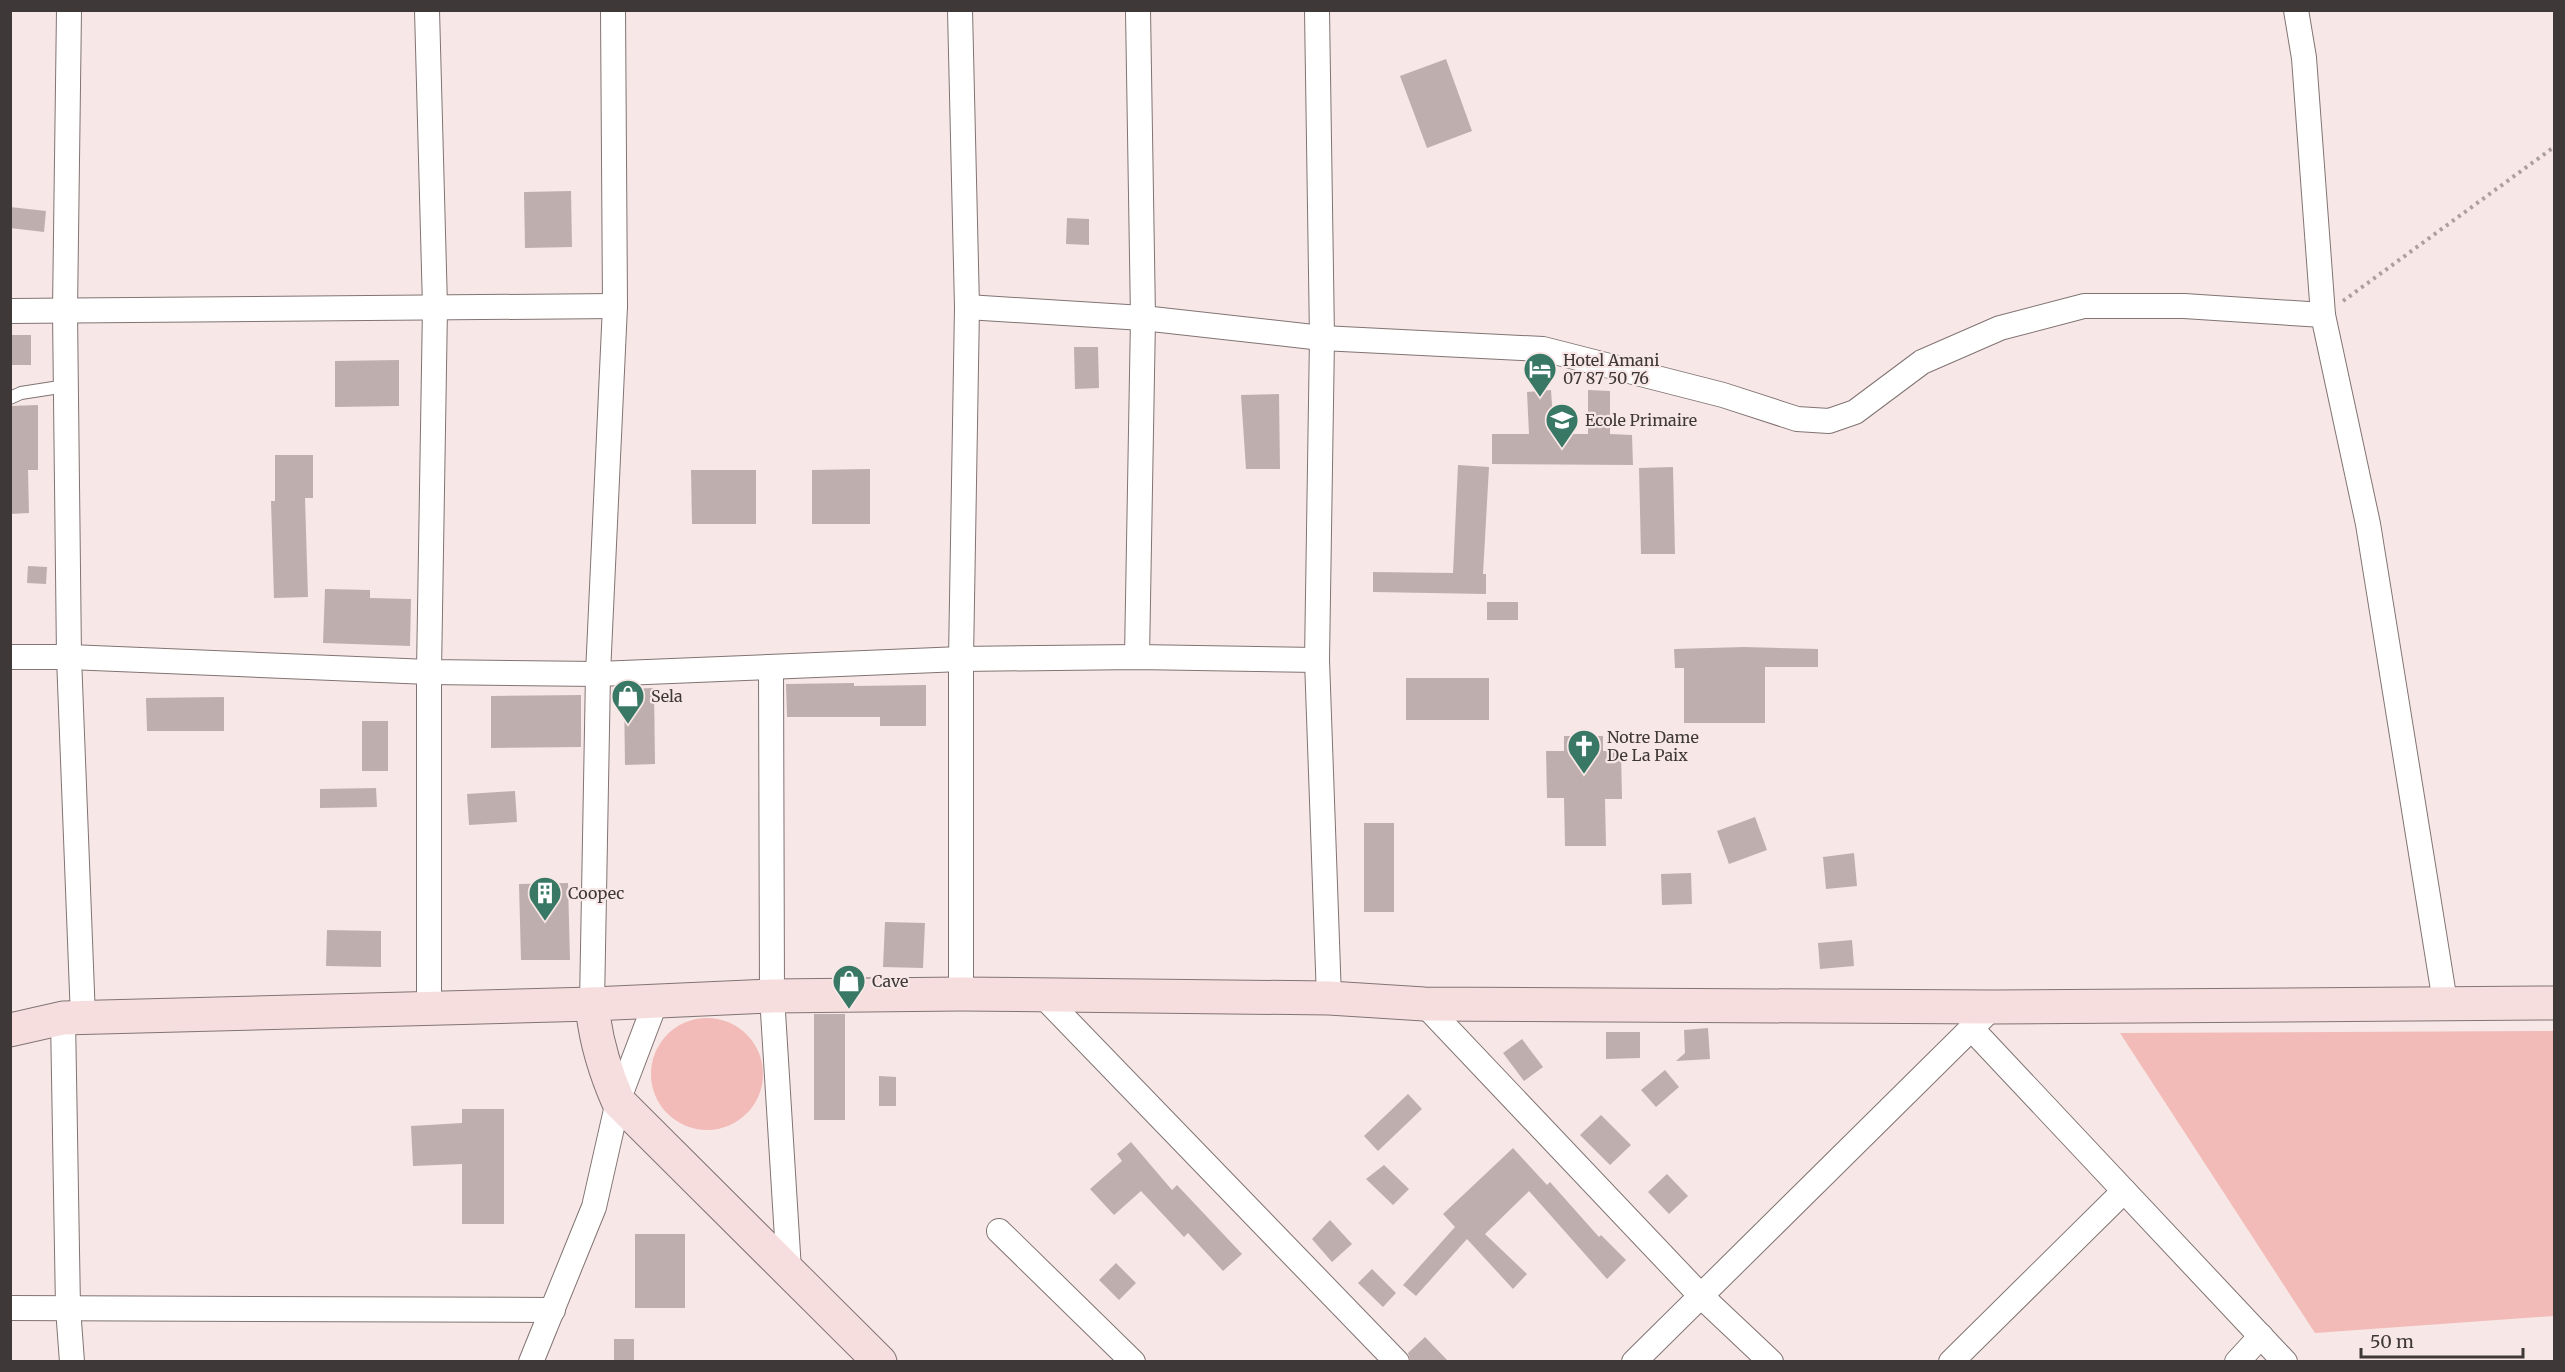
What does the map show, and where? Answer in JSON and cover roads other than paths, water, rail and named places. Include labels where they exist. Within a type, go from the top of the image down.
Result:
[{"type":"street","points":[[69,10],[65,311],[73,1018],[68,1308],[72,1362]]},
{"type":"street","points":[[427,10],[435,307],[429,672],[429,1008]]},
{"type":"street","points":[[614,10],[615,306],[598,674],[592,1004],[594,1033],[618,1101],[880,1362]]},
{"type":"street","points":[[960,10],[968,307],[962,659],[962,994]]},
{"type":"street","points":[[1137,657],[1143,318],[1138,10]]},
{"type":"street","points":[[1317,10],[1322,338],[1317,660],[1329,998]]},
{"type":"street","points":[[2296,10],[2304,57],[2323,315],[2368,524],[2445,1002]]},
{"type":"street","points":[[10,311],[615,306]]},
{"type":"street","points":[[968,307],[1143,318],[1322,338],[1543,350],[1723,395],[1797,419],[1829,421],[1855,412],[1922,362],[2000,328],[2084,306],[2184,306],[2323,315]]},
{"type":"street","points":[[10,657],[69,657],[429,672],[598,674],[962,659],[1137,657],[1317,660]]},
{"type":"street","points":[[771,667],[772,996],[789,1270]]},
{"type":"street","points":[[10,1030],[73,1018],[592,1004],[772,996],[962,994],[1044,997],[1329,998],[1424,1004],[1982,1017],[2445,1002],[2554,1003]]},
{"type":"street","points":[[1044,997],[1397,1362]]},
{"type":"street","points":[[531,1362],[594,1207],[618,1101],[656,1001]]},
{"type":"street","points":[[1424,1004],[1700,1294],[1771,1362]]},
{"type":"street","points":[[1982,1017],[2124,1191],[2285,1362]]},
{"type":"street","points":[[1634,1362],[1700,1294],[1982,1017]]},
{"type":"street","points":[[1951,1362],[2124,1191]]},
{"type":"street","points":[[999,1231],[1133,1362]]},
{"type":"street","points":[[10,1308],[553,1310]]},
{"type":"street","points":[[2237,1362],[2261,1336]]},
{"type":"lane","points":[[10,398],[21,393],[66,386]]},
{"type":"place","name":"Hotel Amani 07 87 50 76","points":[[1540,398]]},
{"type":"place","name":"Ecole Primaire","points":[[1562,449]]},
{"type":"place","name":"Sela","points":[[628,725]]},
{"type":"place","name":"Notre Dame De La Paix","points":[[1584,775]]},
{"type":"place","name":"Coopec","points":[[545,922]]},
{"type":"place","name":"Cave","points":[[849,1010]]}]
